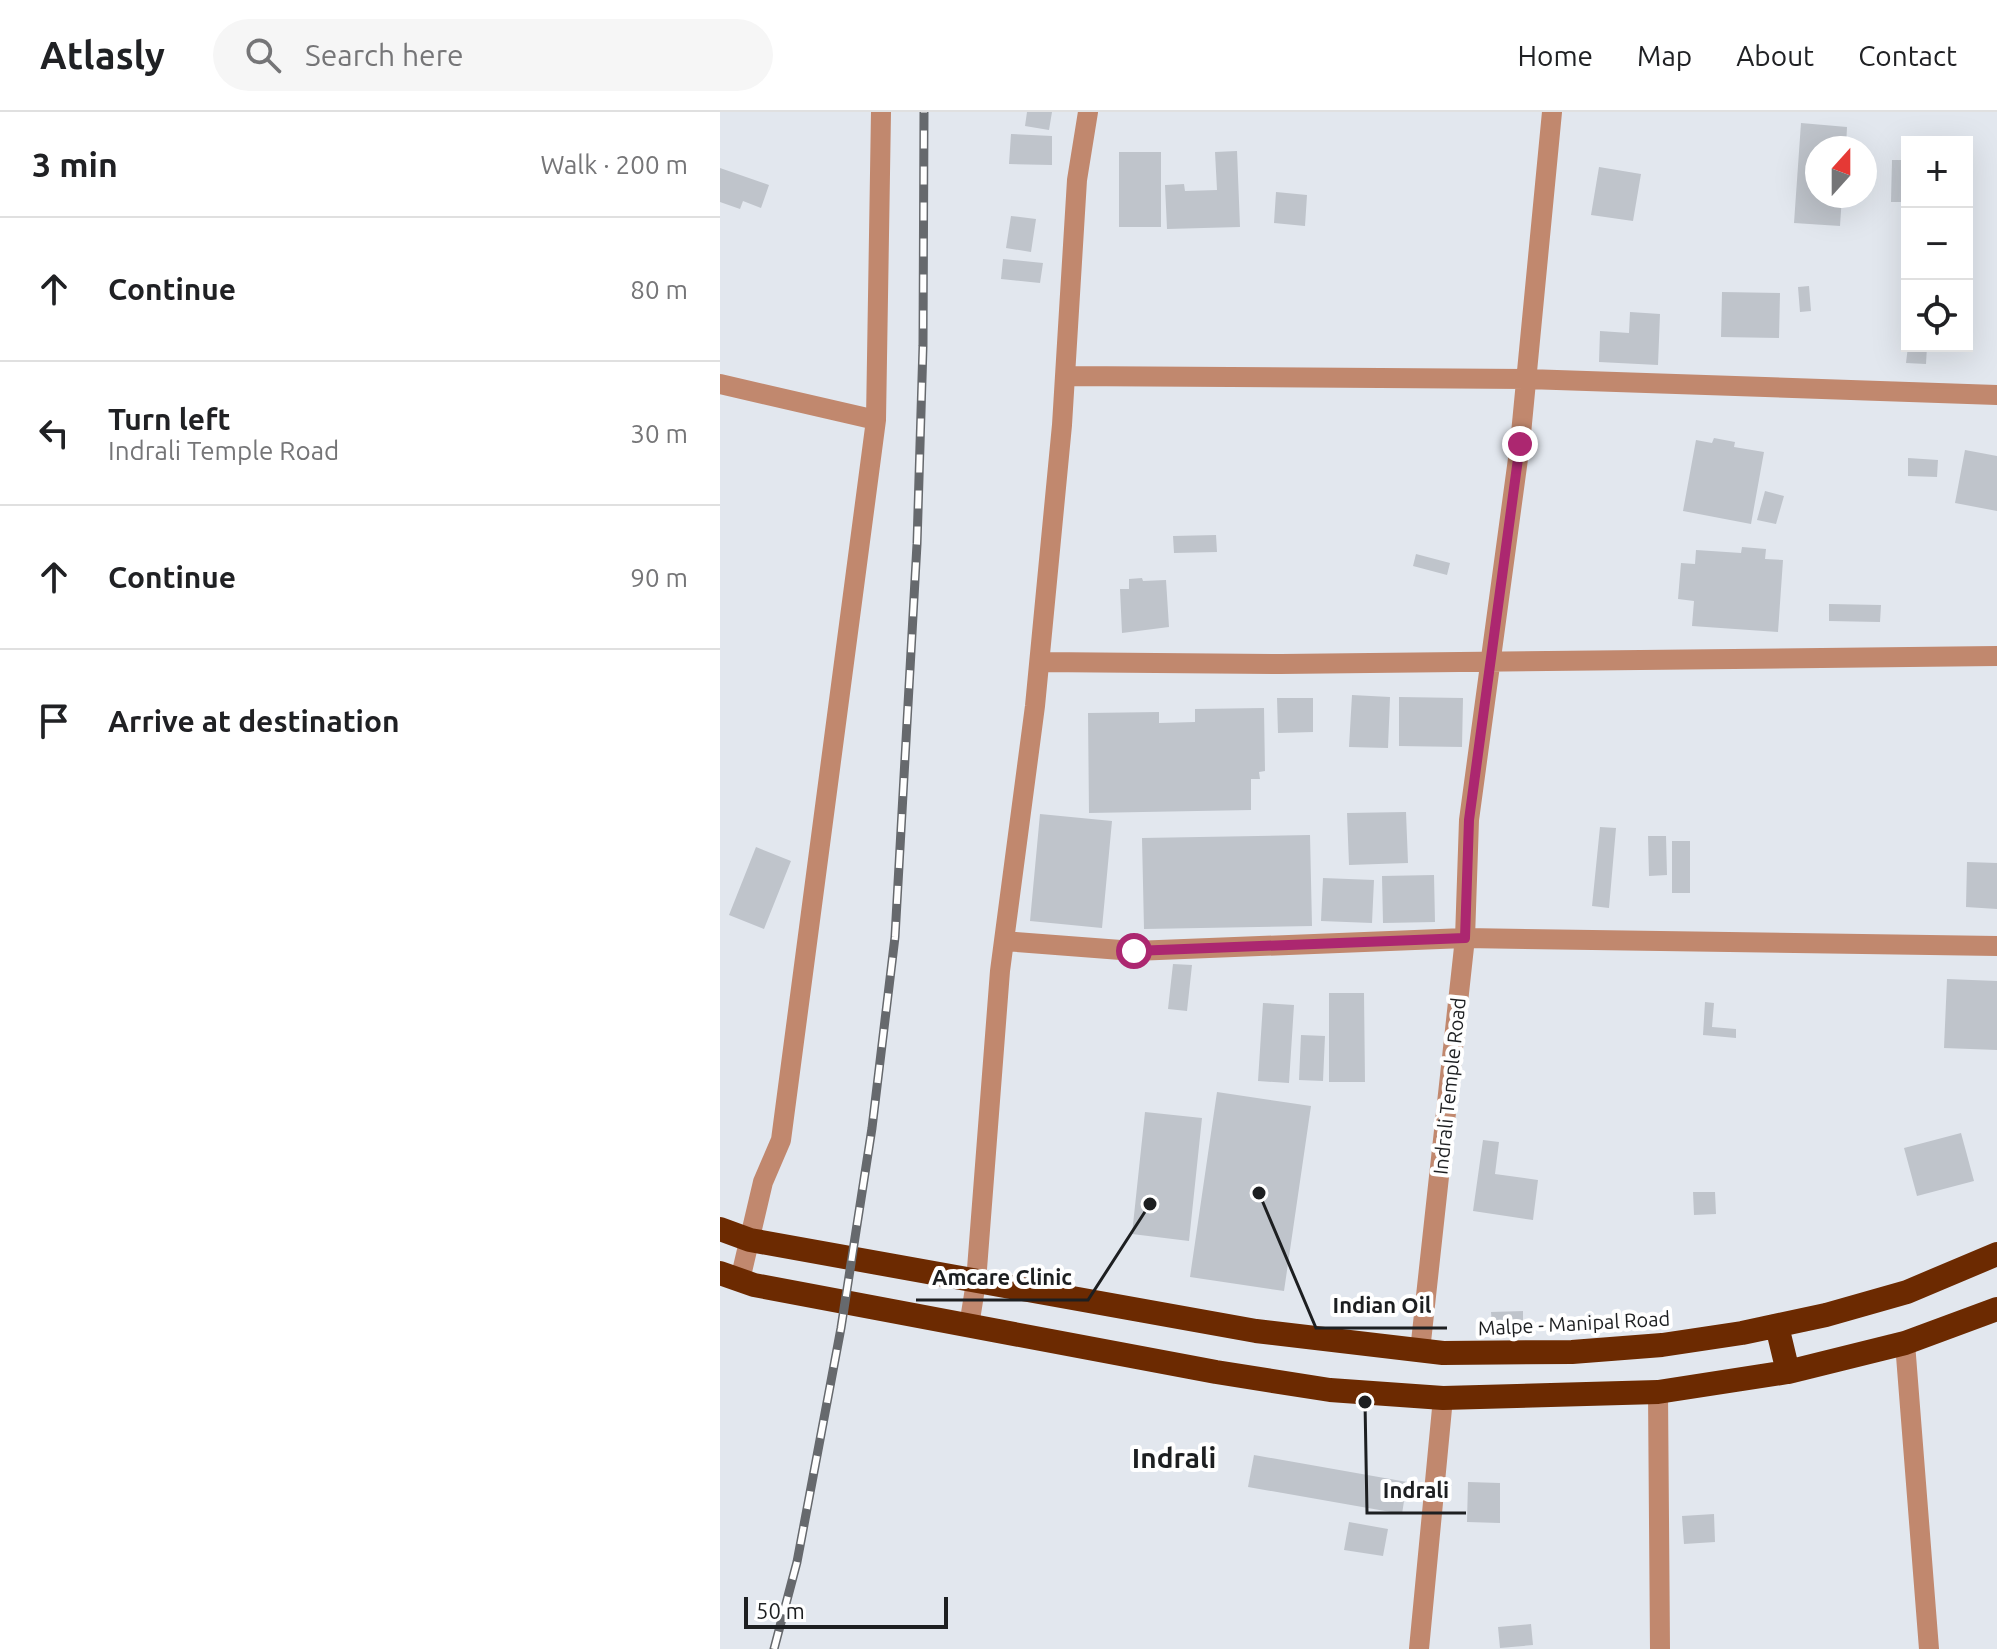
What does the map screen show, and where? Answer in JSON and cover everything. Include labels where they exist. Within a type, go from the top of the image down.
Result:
[{"type":"highway","name":"Malpe - Manipal Road","points":[[720,1229],[750,1240],[1256,1331],[1443,1353],[1572,1352],[1662,1345],[1777,1326],[1907,1292],[1997,1254]]},
{"type":"highway","points":[[730,1277],[754,1285],[1216,1372],[1330,1390],[1443,1398],[1658,1392],[1788,1372],[1905,1343],[1997,1309]]},
{"type":"highway","points":[[1777,1326],[1788,1372]]},
{"type":"street","points":[[730,1277],[750,1240],[763,1182],[781,1140],[876,420],[881,112]]},
{"type":"street","points":[[969,1326],[976,1282],[1004,941],[1040,662],[1065,376],[1077,180],[1088,112]]},
{"type":"street","name":"Indrali Temple Road","points":[[1420,1351],[1465,938],[1469,820],[1527,379],[1552,112]]},
{"type":"street","points":[[1065,376],[1527,379],[1997,395]]},
{"type":"street","points":[[720,384],[876,420]]},
{"type":"street","points":[[1040,662],[1491,662],[1997,656]]},
{"type":"street","points":[[1004,941],[1134,951],[1465,938],[1997,946]]},
{"type":"street","points":[[1905,1343],[1929,1649]]},
{"type":"street","points":[[1658,1392],[1660,1649]]},
{"type":"street","points":[[1419,1649],[1443,1398]]},
{"type":"building","points":[[1027,112],[1052,112],[1049,130],[1025,126]]},
{"type":"building","points":[[1801,123],[1847,127],[1847,136],[1805,136],[1805,208],[1841,208],[1840,226],[1794,223]]},
{"type":"building","points":[[1011,134],[1052,136],[1052,165],[1009,164]]},
{"type":"building","points":[[1237,151],[1240,227],[1167,229],[1165,185],[1184,184],[1185,191],[1217,190],[1215,152]]},
{"type":"building","points":[[1119,152],[1161,152],[1161,227],[1119,227]]},
{"type":"building","points":[[1892,160],[1901,160],[1901,202],[1891,202]]},
{"type":"building","points":[[1599,167],[1641,174],[1633,221],[1591,215]]},
{"type":"building","points":[[720,168],[769,185],[761,208],[743,201],[740,209],[720,202]]},
{"type":"building","points":[[1276,192],[1307,195],[1305,226],[1274,223]]},
{"type":"building","points":[[1011,216],[1036,219],[1031,252],[1006,248]]},
{"type":"building","points":[[1003,259],[1043,263],[1040,283],[1001,279]]},
{"type":"building","points":[[1809,286],[1811,311],[1800,312],[1798,287]]},
{"type":"building","points":[[1722,292],[1780,293],[1779,338],[1721,337]]},
{"type":"building","points":[[1630,312],[1660,314],[1658,365],[1599,362],[1600,331],[1629,333]]},
{"type":"building","points":[[1907,352],[1927,352],[1926,364],[1906,363]]},
{"type":"building","points":[[1714,438],[1735,442],[1734,447],[1764,452],[1751,524],[1683,511],[1696,440],[1712,443]]},
{"type":"building","points":[[1965,450],[1997,456],[1997,511],[1955,503]]},
{"type":"building","points":[[1908,458],[1938,460],[1937,477],[1908,476]]},
{"type":"building","points":[[1765,491],[1784,496],[1776,524],[1757,520]]},
{"type":"building","points":[[1216,535],[1217,552],[1174,553],[1173,536]]},
{"type":"building","points":[[1742,547],[1766,549],[1765,559],[1783,560],[1778,632],[1692,626],[1694,601],[1678,599],[1681,563],[1695,564],[1696,550],[1741,553]]},
{"type":"building","points":[[1416,554],[1450,563],[1447,575],[1413,566]]},
{"type":"building","points":[[1142,578],[1143,581],[1166,580],[1169,627],[1122,633],[1120,589],[1129,589],[1129,579]]},
{"type":"building","points":[[1829,604],[1881,605],[1880,622],[1829,621]]},
{"type":"building","points":[[1352,695],[1390,697],[1388,748],[1349,747]]},
{"type":"building","points":[[1399,697],[1463,698],[1462,747],[1399,746]]},
{"type":"building","points":[[1277,698],[1313,698],[1313,732],[1278,733]]},
{"type":"building","points":[[1264,708],[1265,771],[1259,772],[1260,779],[1251,779],[1251,810],[1089,813],[1088,713],[1159,712],[1159,723],[1195,722],[1195,709]]},
{"type":"building","points":[[1406,812],[1408,863],[1349,865],[1347,813]]},
{"type":"building","points":[[1040,814],[1112,821],[1102,928],[1030,921]]},
{"type":"building","points":[[1600,827],[1616,828],[1609,908],[1592,906]]},
{"type":"building","points":[[1310,835],[1312,926],[1144,929],[1142,838]]},
{"type":"building","points":[[1648,836],[1666,836],[1667,875],[1649,876]]},
{"type":"building","points":[[1672,841],[1690,841],[1690,893],[1672,893]]},
{"type":"building","points":[[756,847],[791,861],[764,929],[729,915]]},
{"type":"building","points":[[1967,862],[1997,863],[1997,909],[1966,907]]},
{"type":"building","points":[[1434,875],[1435,922],[1383,923],[1382,876]]},
{"type":"building","points":[[1323,878],[1374,880],[1372,923],[1321,921]]},
{"type":"building","points":[[1173,964],[1192,965],[1187,1011],[1168,1009]]},
{"type":"building","points":[[1947,979],[1997,981],[1997,1050],[1944,1048]]},
{"type":"building","points":[[1329,993],[1364,993],[1365,1082],[1329,1082]]},
{"type":"building","points":[[1705,1002],[1714,1003],[1712,1027],[1736,1029],[1736,1038],[1703,1035]]},
{"type":"building","points":[[1263,1003],[1294,1005],[1289,1083],[1258,1081]]},
{"type":"building","points":[[1301,1035],[1325,1036],[1323,1081],[1299,1080]]},
{"type":"building","points":[[1217,1092],[1311,1106],[1284,1291],[1190,1277]]},
{"type":"building","points":[[1145,1112],[1202,1118],[1189,1241],[1132,1234]]},
{"type":"building","points":[[1961,1133],[1974,1181],[1917,1196],[1904,1148]]},
{"type":"building","points":[[1483,1140],[1499,1142],[1495,1174],[1538,1180],[1533,1220],[1473,1211]]},
{"type":"building","points":[[1693,1192],[1715,1192],[1716,1214],[1694,1215]]},
{"type":"building","points":[[1523,1311],[1523,1322],[1492,1323],[1491,1312]]},
{"type":"building","points":[[1254,1455],[1407,1482],[1402,1514],[1248,1487]]},
{"type":"building","points":[[1468,1482],[1500,1483],[1500,1523],[1467,1522]]},
{"type":"building","points":[[1714,1514],[1715,1542],[1684,1544],[1682,1516]]},
{"type":"building","points":[[1349,1522],[1388,1529],[1383,1556],[1344,1550]]},
{"type":"building","points":[[1531,1624],[1533,1645],[1500,1648],[1498,1627]]},
{"type":"railway","points":[[774,1649],[797,1562],[841,1328],[872,1128],[895,937],[917,544],[923,346],[924,112]]},
{"type":"place","name":"Indian Oil","points":[[1259,1193]]},
{"type":"place","name":"Amcare Clinic","points":[[1150,1204]]},
{"type":"place","name":"Indrali","points":[[1365,1402]]},
{"type":"district","name":"Indrali","points":[[1174,1457]]},
{"type":"route","points":[[1134,951],[1465,938],[1469,820],[1520,444]]}]
